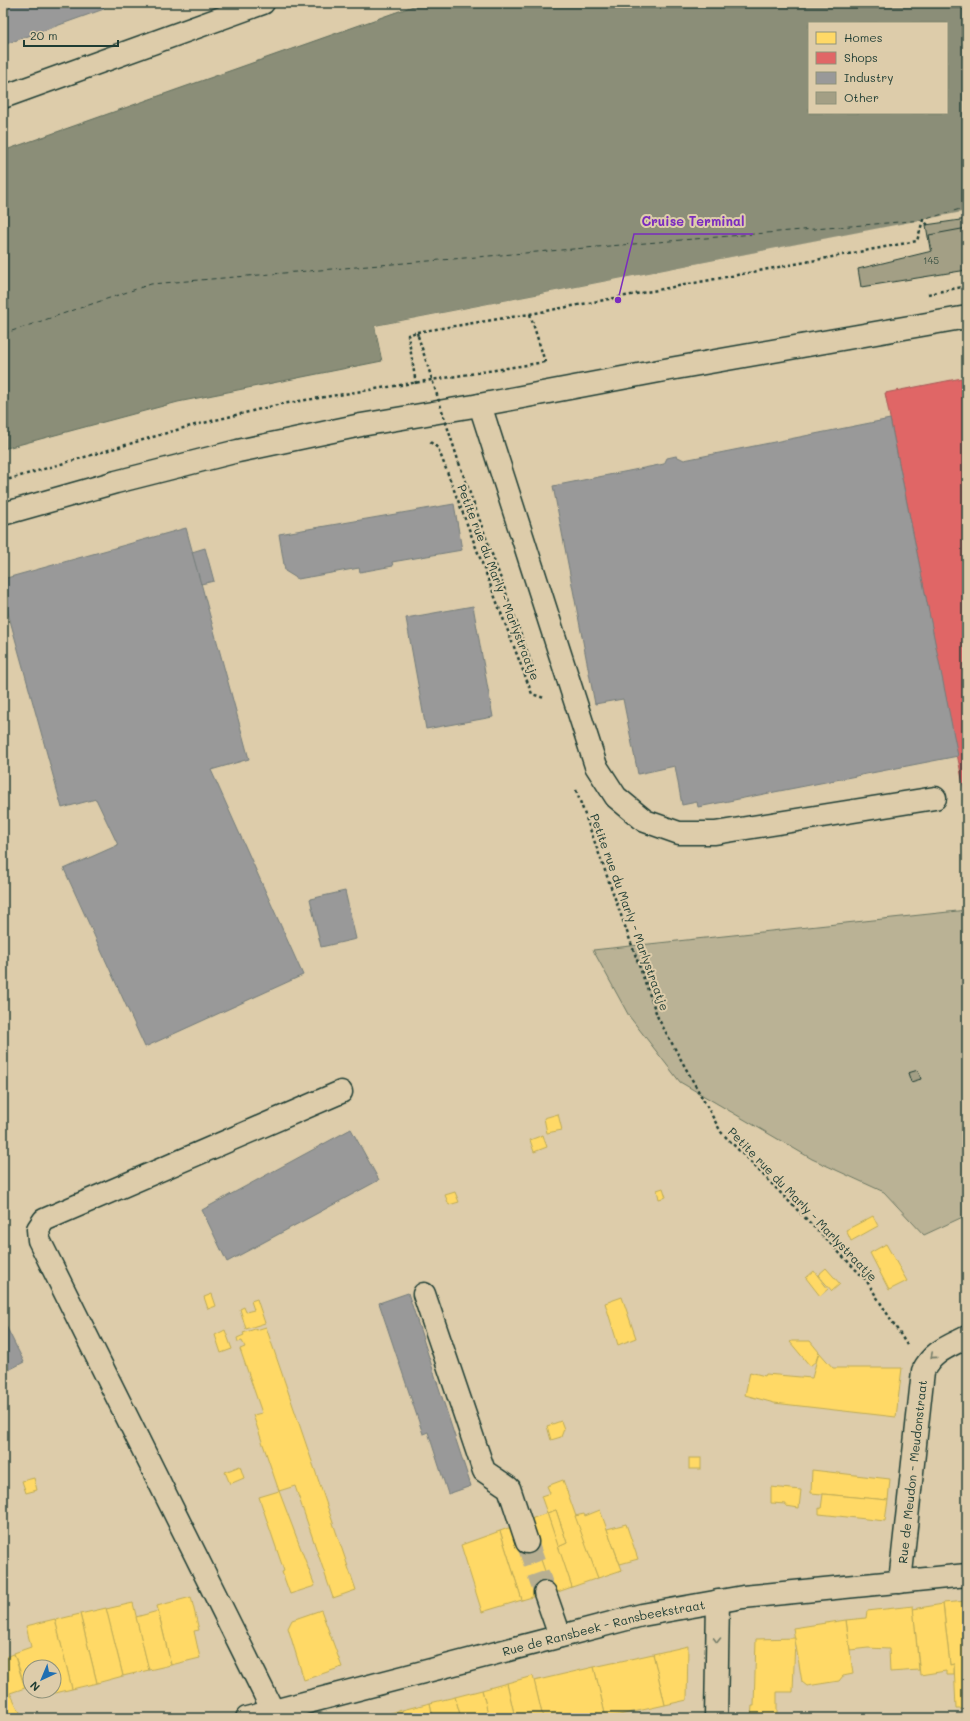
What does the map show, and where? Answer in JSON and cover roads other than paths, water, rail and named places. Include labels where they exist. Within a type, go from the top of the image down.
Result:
[{"type":"street","points":[[3,96],[263,3]]},
{"type":"street","points":[[3,514],[116,482],[238,451],[361,425],[967,317]]},
{"type":"street","points":[[480,405],[596,766],[616,797],[645,821],[680,833],[715,833],[935,798]]},
{"type":"street","points":[[273,1711],[39,1240],[38,1229],[44,1220],[341,1092]]},
{"type":"street","points":[[424,1294],[484,1471],[509,1488],[527,1542]]},
{"type":"street","name":"Rue de Meudon - Meudonstraat","points":[[900,1582],[923,1372],[928,1361],[939,1352],[967,1337]]},
{"type":"street","name":"Rue de Ransbeek - Ransbeekstraat","points":[[247,1718],[642,1614],[743,1597],[967,1575]]},
{"type":"street","points":[[545,1593],[560,1636]]},
{"type":"street","points":[[716,1718],[718,1601]]},
{"type":"tunnel","points":[[527,1542],[545,1593]]},
{"type":"place","name":"Cruise Terminal","points":[[618,300]]}]
